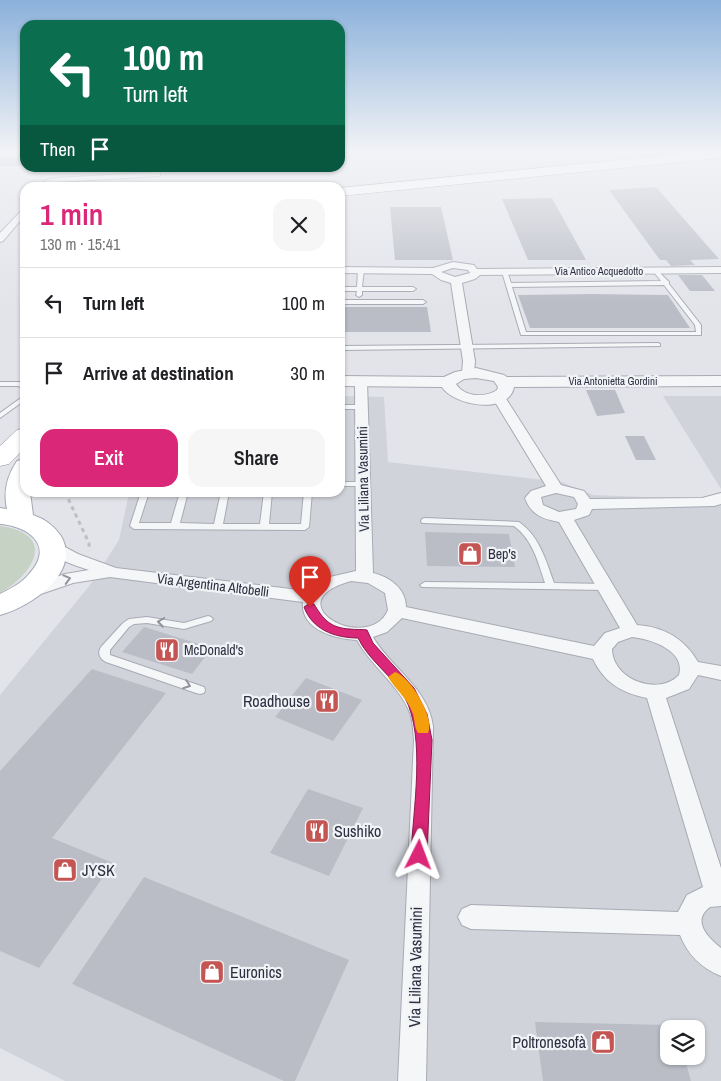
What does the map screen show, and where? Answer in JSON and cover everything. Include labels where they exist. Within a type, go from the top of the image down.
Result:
[{"type":"highway","points":[[0,459],[20,440]]},
{"type":"main road","points":[[0,479],[20,444]]},
{"type":"main road","points":[[11,601],[39,581],[50,566],[54,551],[50,537],[39,526],[11,517],[17,503],[17,490],[20,481]]},
{"type":"street","points":[[0,239],[20,216]]},
{"type":"street","points":[[345,270],[436,270],[447,265],[459,265],[471,267],[476,274],[469,279],[456,280],[438,276],[436,270]]},
{"type":"street","name":"Via Antico Acquedotto","points":[[476,272],[721,270]]},
{"type":"street","points":[[345,381],[447,382],[468,373],[469,361],[456,280]]},
{"type":"street","name":"Via Antonietta Gordini","points":[[468,373],[485,374],[504,382],[721,381]]},
{"type":"street","name":"Via Liliana Vasumini","points":[[361,381],[365,576]]},
{"type":"street","points":[[447,382],[454,392],[464,397],[485,399],[498,397],[507,389],[504,382]]},
{"type":"street","points":[[498,397],[555,488]]},
{"type":"street","points":[[555,488],[579,494],[586,504],[583,512],[565,518],[548,515],[533,503],[536,494],[555,488]]},
{"type":"street","points":[[586,504],[702,503],[721,498]]},
{"type":"street","points":[[565,518],[631,631]]},
{"type":"street","name":"Via Argentina Altobelli","points":[[52,545],[72,558],[114,573],[311,597]]},
{"type":"street","name":"Via Argentina Altobelli","points":[[11,601],[71,578],[114,573]]},
{"type":"street","points":[[344,576],[365,576],[388,585],[395,593],[398,611],[385,626],[362,634],[347,634],[322,625],[314,617],[310,607],[311,597],[317,589],[326,582],[344,576]]},
{"type":"street","points":[[398,611],[601,654]]},
{"type":"street","points":[[631,631],[660,636],[673,643],[683,652],[690,667],[687,680],[680,687],[668,691],[641,691],[617,680],[603,663],[601,654],[603,646],[610,638],[631,631]]},
{"type":"street","name":"Via Liliana Vasumini","points":[[362,634],[368,645],[409,692],[420,714],[424,740],[416,912],[412,1081]]},
{"type":"street","points":[[690,667],[721,673]]},
{"type":"street","points":[[655,692],[719,894],[699,900],[689,914],[689,924],[699,946],[721,963]]},
{"type":"street","points":[[471,917],[689,924]]},
{"type":"lane","points":[[358,302],[361,270]]},
{"type":"lane","points":[[505,272],[523,334],[699,334],[698,325],[656,271]]},
{"type":"lane","points":[[509,284],[667,283]]},
{"type":"lane","points":[[345,289],[413,288]]},
{"type":"lane","points":[[345,302],[423,302]]},
{"type":"lane","points":[[345,348],[658,345]]},
{"type":"lane","points":[[0,384],[20,384]]},
{"type":"lane","points":[[0,416],[20,401]]},
{"type":"lane","points":[[345,407],[362,407]]},
{"type":"lane","points":[[345,484],[363,484]]},
{"type":"lane","points":[[143,497],[134,526],[305,527],[308,497]]},
{"type":"lane","points":[[176,526],[183,497]]},
{"type":"lane","points":[[218,526],[224,497]]},
{"type":"lane","points":[[264,527],[267,497]]},
{"type":"lane","points":[[425,521],[516,524],[532,537],[552,587]]},
{"type":"lane","points":[[425,585],[606,588]]},
{"type":"lane","points":[[200,690],[110,659],[105,656],[105,649],[126,625],[132,621],[147,620],[184,626],[208,619]]},
{"type":"shaded area","points":[[345,396],[384,397],[388,462],[561,482],[593,495],[721,500],[721,1081],[65,1081],[0,1048],[0,695],[90,585],[119,540],[128,497],[345,497]]},
{"type":"shaded area","points":[[663,396],[721,396],[721,489]]},
{"type":"green space","points":[[0,526],[18,530],[29,537],[34,545],[34,555],[23,575],[0,593]]},
{"type":"building","points":[[503,202],[554,202],[586,260],[528,260]]},
{"type":"building","points":[[618,202],[670,202],[719,259],[690,260],[695,265],[671,266],[666,260],[660,260]]},
{"type":"building","points":[[390,207],[441,207],[453,260],[395,260]]},
{"type":"building","points":[[678,275],[702,275],[715,291],[690,291]]},
{"type":"building","points":[[518,295],[668,295],[690,328],[530,328]]},
{"type":"building","points":[[345,307],[427,307],[431,332],[345,332]]},
{"type":"building","points":[[586,390],[615,390],[625,413],[597,416]]},
{"type":"building","points":[[625,436],[644,436],[656,460],[636,460]]},
{"type":"building","points":[[425,532],[509,534],[515,567],[427,566]]},
{"type":"building","name":"McDonald's","points":[[144,627],[212,648],[192,674],[122,652]]},
{"type":"building","points":[[92,669],[166,693],[52,838],[113,863],[39,968],[0,951],[0,771]]},
{"type":"building","points":[[306,678],[362,700],[333,741],[275,717]]},
{"type":"building","name":"Sushiko","points":[[308,789],[363,808],[329,876],[270,853]]},
{"type":"building","name":"Euronics","points":[[144,877],[349,960],[295,1081],[284,1081],[72,984]]},
{"type":"building","name":"Poltronesofà","points":[[535,1022],[660,1025],[660,1065],[687,1065],[691,1081],[543,1081]]},
{"type":"slow traffic","points":[[395,677],[409,692],[420,714],[423,730]]},
{"type":"place","name":"Bep's","points":[[470,554]]},
{"type":"place","name":"McDonald's","points":[[167,650]]},
{"type":"place","name":"Roadhouse","points":[[327,701]]},
{"type":"place","name":"Sushiko","points":[[317,831]]},
{"type":"place","name":"JYSK","points":[[65,870]]},
{"type":"place","name":"Euronics","points":[[212,972]]},
{"type":"place","name":"Poltronesofà","points":[[603,1042]]},
{"type":"route","points":[[310,607],[314,617],[322,625],[347,634],[362,634],[368,645],[409,692],[420,714],[424,740],[419,855]]}]
